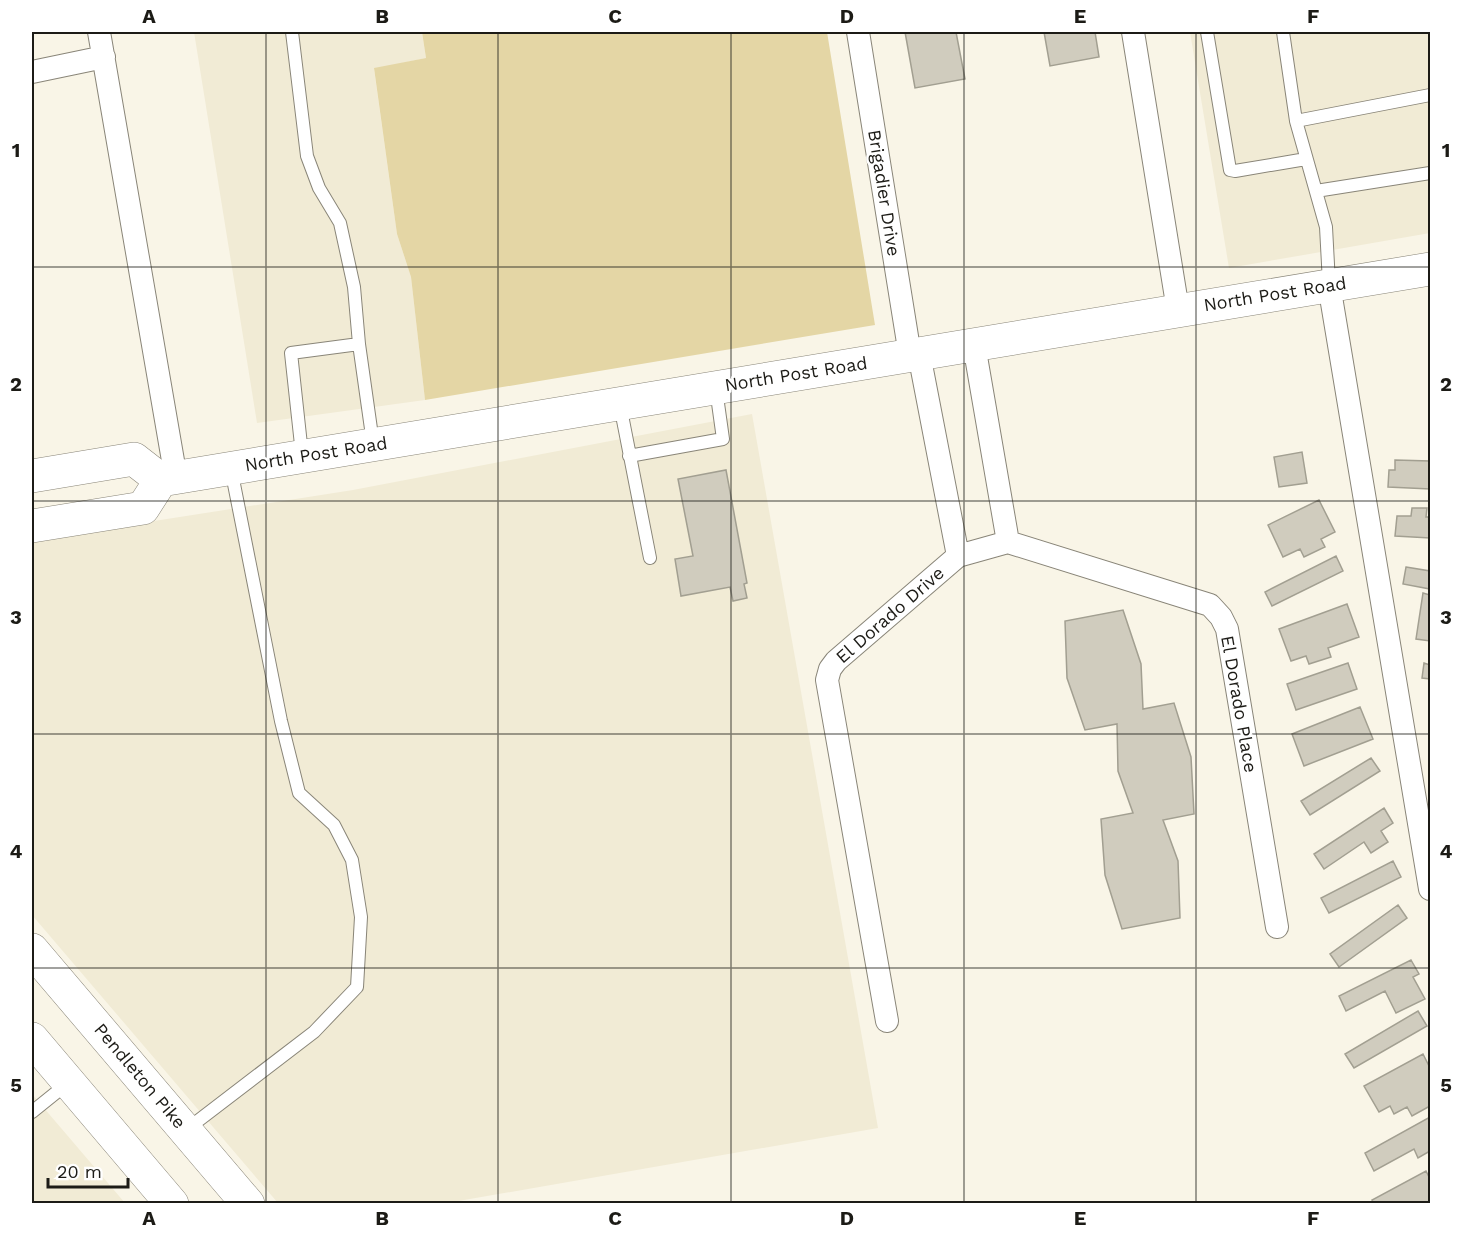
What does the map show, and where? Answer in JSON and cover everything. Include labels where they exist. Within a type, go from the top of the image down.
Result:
[{"type":"main road","name":"North Post Road","points":[[169,479],[1431,269]]},
{"type":"main road","points":[[32,476],[134,459],[169,479],[142,508],[32,526]]},
{"type":"main road","name":"Pendleton Pike","points":[[32,950],[248,1203]]},
{"type":"main road","points":[[32,1039],[172,1203]]},
{"type":"street","points":[[99,32],[169,479]]},
{"type":"street","name":"Brigadier Drive","points":[[858,32],[914,355]]},
{"type":"street","points":[[1133,32],[1178,310]]},
{"type":"street","points":[[32,72],[104,57]]},
{"type":"street","points":[[1329,285],[1431,889]]},
{"type":"street","points":[[958,556],[1008,542],[974,345]]},
{"type":"street","name":"El Dorado Drive","points":[[887,1021],[827,680],[830,669],[836,661],[958,556],[914,355]]},
{"type":"street","name":"El Dorado Place","points":[[1008,542],[1210,605],[1221,617],[1227,629],[1277,927]]},
{"type":"lane","points":[[292,32],[307,156],[319,188],[340,223],[354,287],[359,344],[373,445]]},
{"type":"lane","points":[[1207,32],[1230,170],[1306,159]]},
{"type":"lane","points":[[1283,32],[1296,121],[1326,227],[1329,285]]},
{"type":"lane","points":[[1296,121],[1431,95]]},
{"type":"lane","points":[[1316,190],[1431,173]]},
{"type":"lane","points":[[302,457],[291,353],[359,344]]},
{"type":"lane","points":[[629,456],[723,439],[716,388]]},
{"type":"lane","points":[[620,404],[650,558]]},
{"type":"lane","points":[[186,1130],[314,1032],[357,987],[361,917],[352,860],[334,825],[299,793],[281,722],[231,468]]},
{"type":"lane","points":[[32,1112],[69,1082]]},
{"type":"shaded area","points":[[194,32],[422,32],[426,58],[374,69],[397,234],[411,277],[425,400],[257,423]]},
{"type":"shaded area","points":[[422,32],[827,32],[875,325],[425,400],[411,277],[397,234],[374,68],[426,58]]},
{"type":"shaded area","points":[[1190,32],[1430,32],[1430,233],[1229,268]]},
{"type":"shaded area","points":[[752,414],[878,1128],[447,1203],[278,1203],[32,915],[32,540],[353,490]]},
{"type":"shaded area","points":[[32,1094],[125,1203],[32,1203]]},
{"type":"building","points":[[905,32],[956,32],[965,79],[915,88]]},
{"type":"building","points":[[1044,32],[1095,32],[1099,57],[1050,66]]},
{"type":"building","points":[[1302,452],[1307,483],[1279,487],[1274,457]]},
{"type":"building","points":[[1395,460],[1430,461],[1430,489],[1388,487],[1389,470],[1395,470]]},
{"type":"building","points":[[726,470],[747,583],[744,584],[747,598],[733,601],[730,587],[681,596],[675,559],[693,556],[678,479]]},
{"type":"building","points":[[1319,500],[1335,532],[1321,539],[1325,547],[1304,557],[1300,549],[1283,557],[1268,525]]},
{"type":"building","points":[[1412,508],[1427,508],[1426,517],[1430,517],[1430,538],[1395,536],[1397,516],[1411,516]]},
{"type":"building","points":[[1336,556],[1343,571],[1272,606],[1265,592]]},
{"type":"building","points":[[1406,567],[1430,571],[1430,589],[1403,584]]},
{"type":"building","points":[[1423,593],[1430,595],[1430,641],[1416,639]]},
{"type":"building","points":[[1347,604],[1359,637],[1328,648],[1331,657],[1309,664],[1306,656],[1291,661],[1279,629]]},
{"type":"building","points":[[1123,610],[1141,664],[1143,709],[1174,703],[1191,757],[1194,814],[1163,820],[1178,861],[1180,918],[1122,929],[1105,875],[1101,819],[1133,813],[1118,771],[1117,724],[1085,730],[1067,678],[1065,621]]},
{"type":"building","points":[[1348,663],[1357,689],[1296,710],[1287,684]]},
{"type":"building","points":[[1424,663],[1430,665],[1430,679],[1422,678]]},
{"type":"building","points":[[1360,707],[1373,739],[1304,766],[1292,734]]},
{"type":"building","points":[[1371,758],[1380,771],[1310,815],[1301,801]]},
{"type":"building","points":[[1384,808],[1393,823],[1381,831],[1388,842],[1371,853],[1364,842],[1324,869],[1314,854]]},
{"type":"building","points":[[1393,861],[1401,877],[1329,913],[1321,898]]},
{"type":"building","points":[[1398,905],[1407,918],[1339,967],[1330,954]]},
{"type":"building","points":[[1411,960],[1419,974],[1413,977],[1425,999],[1396,1013],[1385,991],[1346,1011],[1339,996]]},
{"type":"building","points":[[1418,1011],[1427,1026],[1354,1068],[1345,1054]]},
{"type":"building","points":[[1423,1054],[1430,1068],[1430,1106],[1412,1116],[1407,1107],[1394,1114],[1390,1106],[1379,1112],[1364,1086]]},
{"type":"building","points":[[1430,1117],[1430,1151],[1418,1158],[1414,1149],[1374,1171],[1365,1153]]},
{"type":"building","points":[[1426,1171],[1430,1179],[1430,1204],[1374,1204],[1372,1200]]}]
